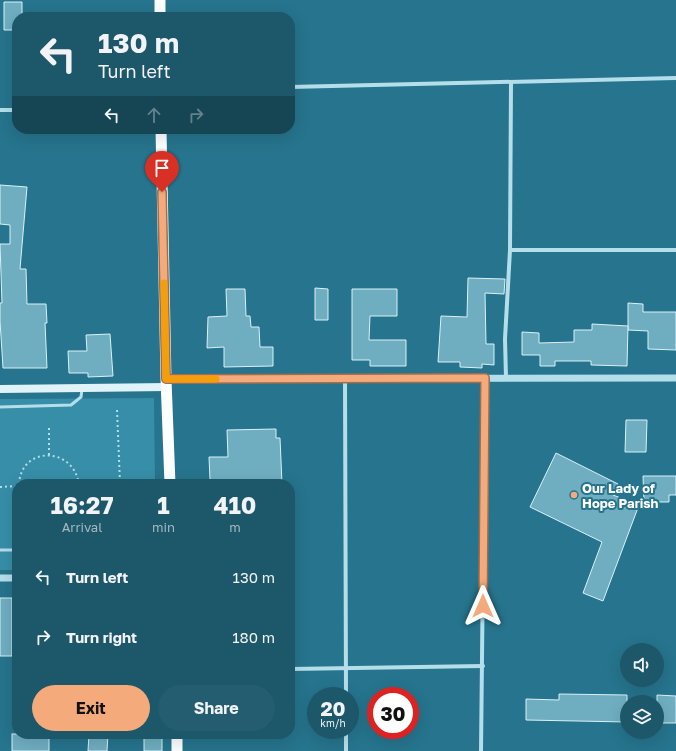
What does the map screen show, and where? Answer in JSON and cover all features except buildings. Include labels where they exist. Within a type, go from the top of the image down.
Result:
[{"type":"highway","points":[[160,0],[160,12]]},
{"type":"highway","points":[[161,134],[166,383],[170,479]]},
{"type":"highway","points":[[177,739],[177,751]]},
{"type":"main road","points":[[0,389],[166,383]]},
{"type":"street","points":[[295,87],[676,78]]},
{"type":"street","points":[[506,378],[505,339],[510,250],[511,82]]},
{"type":"street","points":[[0,110],[12,110]]},
{"type":"street","points":[[510,250],[676,250]]},
{"type":"street","points":[[481,751],[485,378]]},
{"type":"street","points":[[166,383],[345,379],[676,378]]},
{"type":"street","points":[[345,379],[346,687]]},
{"type":"street","points":[[0,578],[12,578]]},
{"type":"street","points":[[295,669],[482,666]]},
{"type":"street","points":[[346,739],[346,751]]},
{"type":"lane","points":[[0,407],[71,405],[81,397],[82,387]]},
{"type":"lane","points":[[0,550],[12,550]]},
{"type":"path","points":[[117,410],[120,479]]},
{"type":"path","points":[[49,426],[49,455]]},
{"type":"path","points":[[20,479],[21,473],[30,462],[42,456],[49,455],[64,459],[70,463],[75,469],[78,479]]},
{"type":"path","points":[[0,487],[12,486]]},
{"type":"shaded area","points":[[154,398],[155,479],[12,479],[12,570],[0,570],[0,399]]},
{"type":"slow traffic","points":[[164,283],[166,379],[216,379]]},
{"type":"place","name":"Our Lady of Hope Parish","points":[[574,495]]},
{"type":"route","points":[[162,192],[166,379],[485,378],[483,606]]}]
